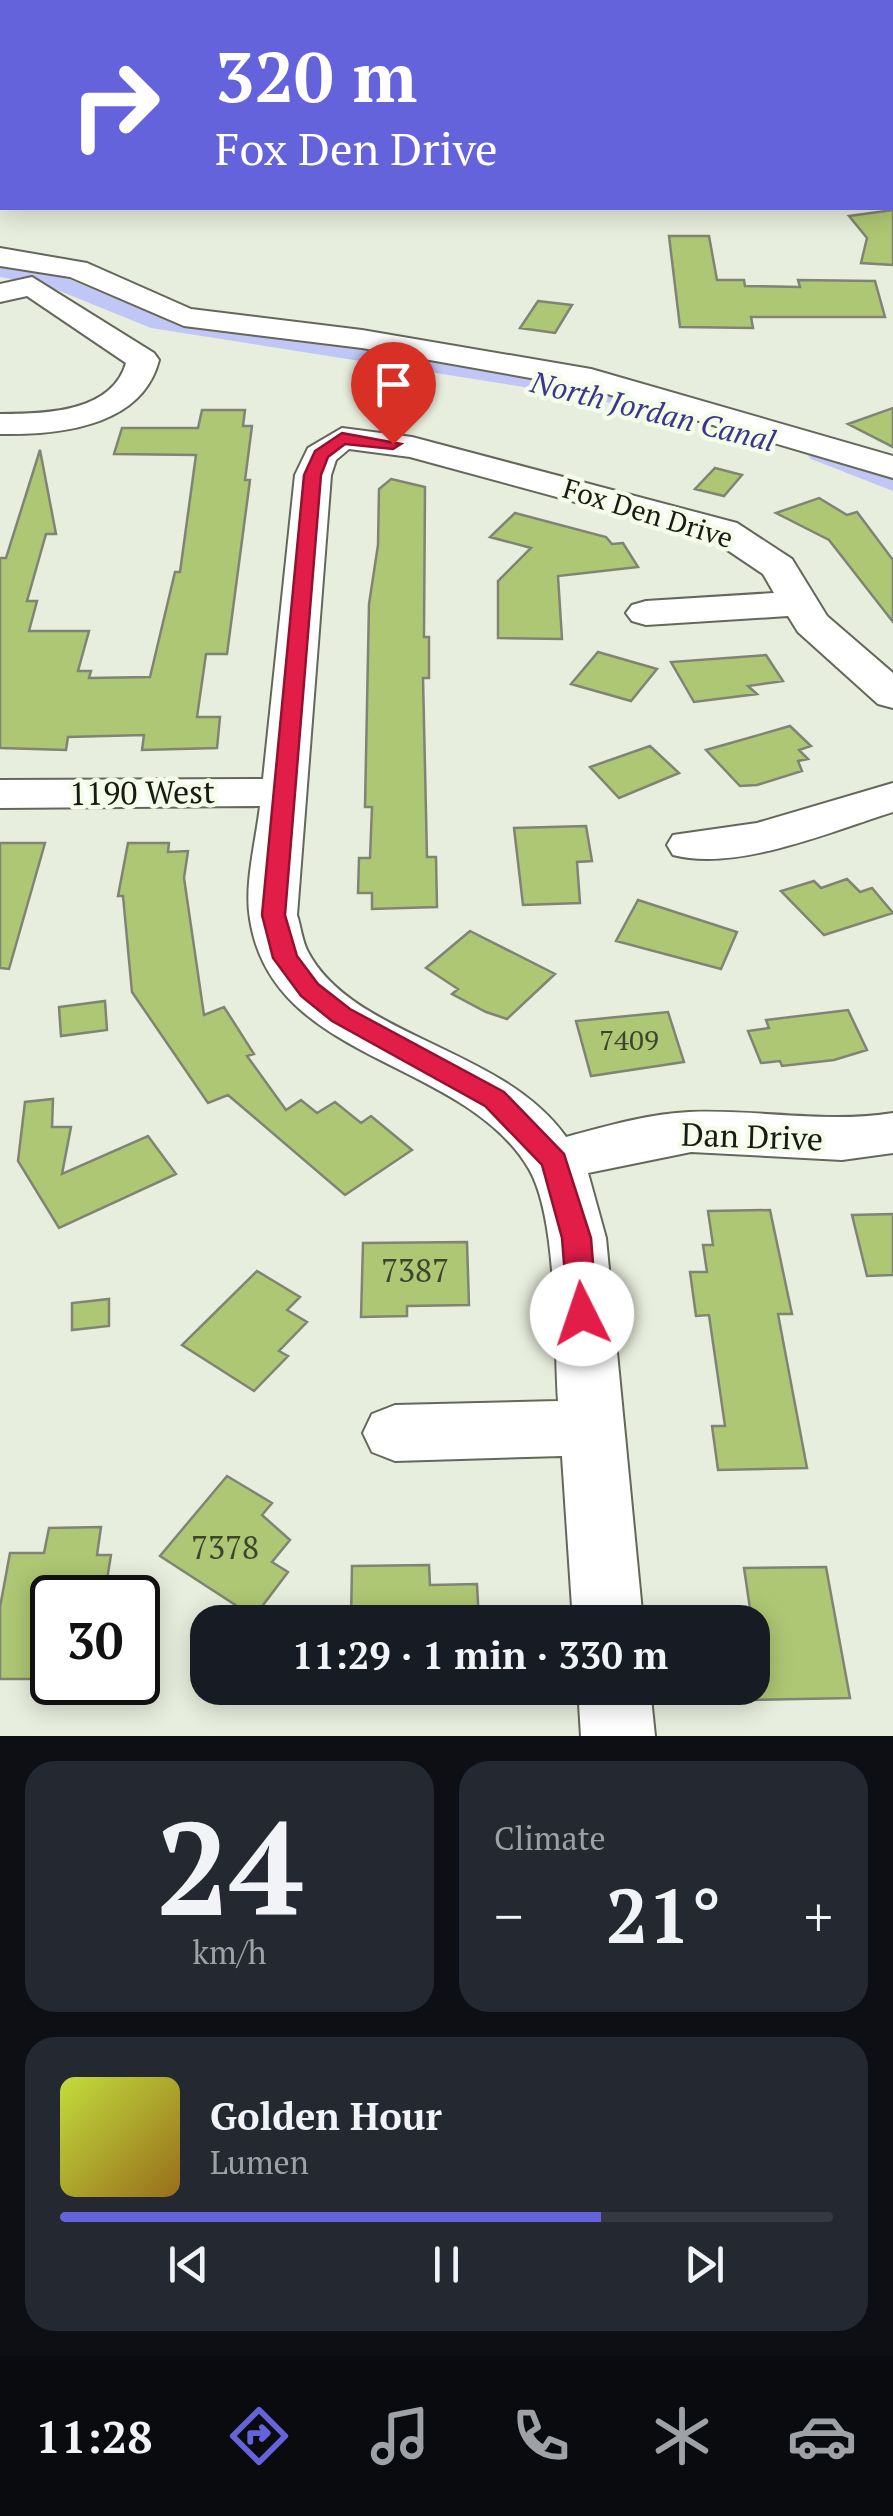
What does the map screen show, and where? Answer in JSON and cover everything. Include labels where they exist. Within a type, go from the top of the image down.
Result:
[{"type":"street","points":[[0,257],[77,269],[184,317],[362,338],[591,379],[893,468]]},
{"type":"street","points":[[0,293],[32,286],[143,360],[135,385],[104,407],[40,426],[0,424]]},
{"type":"street","name":"Fox Den Drive","points":[[284,792],[313,475],[320,454],[342,438],[412,448],[724,532],[778,567],[830,642],[893,695]]},
{"type":"street","points":[[646,613],[800,603]]},
{"type":"street","points":[[284,792],[273,915],[285,958],[310,990],[341,1015],[494,1099],[554,1161],[576,1238],[606,1605]]},
{"type":"street","name":"1190 West","points":[[0,794],[284,792]]},
{"type":"street","points":[[690,845],[762,838],[893,796]]},
{"type":"street","name":"Dan Drive","points":[[554,1161],[640,1138],[691,1132],[829,1140],[893,1133]]},
{"type":"street","points":[[395,1434],[590,1428]]},
{"type":"street","points":[[615,1705],[618,1736]]},
{"type":"building","points":[[893,210],[893,265],[861,263],[867,238],[849,216]]},
{"type":"building","points":[[669,236],[709,236],[717,280],[744,280],[745,286],[800,287],[798,280],[875,281],[885,317],[751,317],[753,328],[680,327]]},
{"type":"building","points":[[538,301],[572,305],[555,333],[520,328]]},
{"type":"building","points":[[893,408],[893,447],[848,424]]},
{"type":"building","points":[[202,410],[245,410],[243,426],[252,426],[245,480],[250,480],[227,654],[206,654],[197,717],[220,717],[217,748],[142,750],[144,735],[68,737],[66,750],[0,748],[0,558],[6,558],[40,450],[56,534],[46,534],[27,601],[37,601],[29,631],[89,631],[78,671],[91,671],[89,678],[150,677],[175,572],[180,572],[196,455],[114,454],[122,428],[198,428]]},
{"type":"building","points":[[715,468],[742,475],[724,496],[695,489]]},
{"type":"building","points":[[391,479],[425,487],[424,637],[429,637],[429,678],[423,678],[427,857],[436,857],[437,907],[372,909],[372,893],[358,893],[359,858],[370,858],[372,807],[365,807],[369,604],[378,545],[379,489]]},
{"type":"building","points":[[819,498],[847,515],[857,512],[893,560],[893,622],[829,540],[776,513]]},
{"type":"building","points":[[515,513],[606,537],[612,544],[623,543],[638,567],[558,576],[562,639],[498,638],[498,581],[531,548],[490,537]]},
{"type":"building","points":[[598,652],[657,669],[631,701],[571,684]]},
{"type":"building","points":[[766,655],[783,681],[748,686],[757,694],[694,702],[671,662]]},
{"type":"building","points":[[790,726],[811,746],[799,750],[808,759],[798,761],[802,771],[757,785],[740,786],[706,750]]},
{"type":"building","points":[[650,746],[679,773],[619,798],[590,767]]},
{"type":"building","points":[[586,826],[592,861],[577,862],[580,903],[523,905],[514,828]]},
{"type":"building","points":[[0,843],[45,843],[9,969],[0,968]]},
{"type":"building","points":[[128,843],[169,843],[168,852],[188,851],[184,878],[204,1015],[224,1007],[254,1054],[247,1056],[286,1110],[301,1100],[317,1113],[335,1102],[361,1123],[371,1116],[412,1150],[345,1195],[228,1095],[208,1103],[132,992],[123,896],[118,896]]},
{"type":"building","points":[[847,879],[860,892],[872,888],[893,913],[824,935],[781,891],[814,881],[821,888]]},
{"type":"building","points":[[638,900],[737,932],[721,969],[616,941]]},
{"type":"building","points":[[470,931],[555,974],[507,1019],[452,994],[458,989],[426,968]]},
{"type":"building","points":[[105,1001],[107,1030],[61,1036],[59,1007]]},
{"type":"building","points":[[848,1010],[867,1050],[834,1060],[782,1066],[780,1061],[761,1063],[748,1031],[769,1028],[766,1020]]},
{"type":"building","points":[[668,1012],[684,1062],[591,1076],[576,1021]]},
{"type":"building","points":[[53,1099],[52,1127],[71,1127],[62,1174],[148,1136],[176,1174],[59,1228],[18,1161],[25,1102]]},
{"type":"building","points":[[770,1210],[792,1314],[778,1314],[807,1468],[718,1470],[712,1426],[725,1426],[709,1315],[696,1316],[690,1272],[707,1272],[703,1245],[713,1245],[708,1211]]},
{"type":"building","points":[[893,1214],[893,1275],[867,1276],[852,1215]]},
{"type":"building","points":[[467,1242],[469,1305],[407,1306],[407,1316],[361,1317],[363,1243]]},
{"type":"building","points":[[257,1271],[300,1297],[287,1310],[307,1322],[279,1351],[288,1356],[254,1391],[182,1345]]},
{"type":"building","points":[[109,1299],[109,1326],[72,1330],[72,1303]]},
{"type":"building","points":[[227,1476],[272,1503],[262,1515],[290,1540],[272,1562],[288,1572],[263,1605],[236,1605],[160,1556]]},
{"type":"building","points":[[101,1527],[97,1555],[111,1555],[108,1575],[30,1575],[30,1679],[0,1679],[0,1607],[10,1553],[44,1553],[49,1528]]},
{"type":"building","points":[[429,1565],[430,1585],[477,1584],[478,1605],[351,1605],[352,1566]]},
{"type":"building","points":[[826,1567],[850,1698],[770,1700],[770,1605],[749,1605],[744,1568]]},
{"type":"waterway","name":"North Jordan Canal","points":[[0,270],[51,280],[151,321],[588,390],[688,416]]},
{"type":"waterway","name":"North Jordan Canal","points":[[820,454],[893,483]]},
{"type":"route","points":[[393,444],[342,438],[320,454],[313,475],[273,915],[285,958],[310,990],[341,1015],[458,1075],[494,1099],[554,1161],[567,1194],[576,1238],[582,1314]]}]
